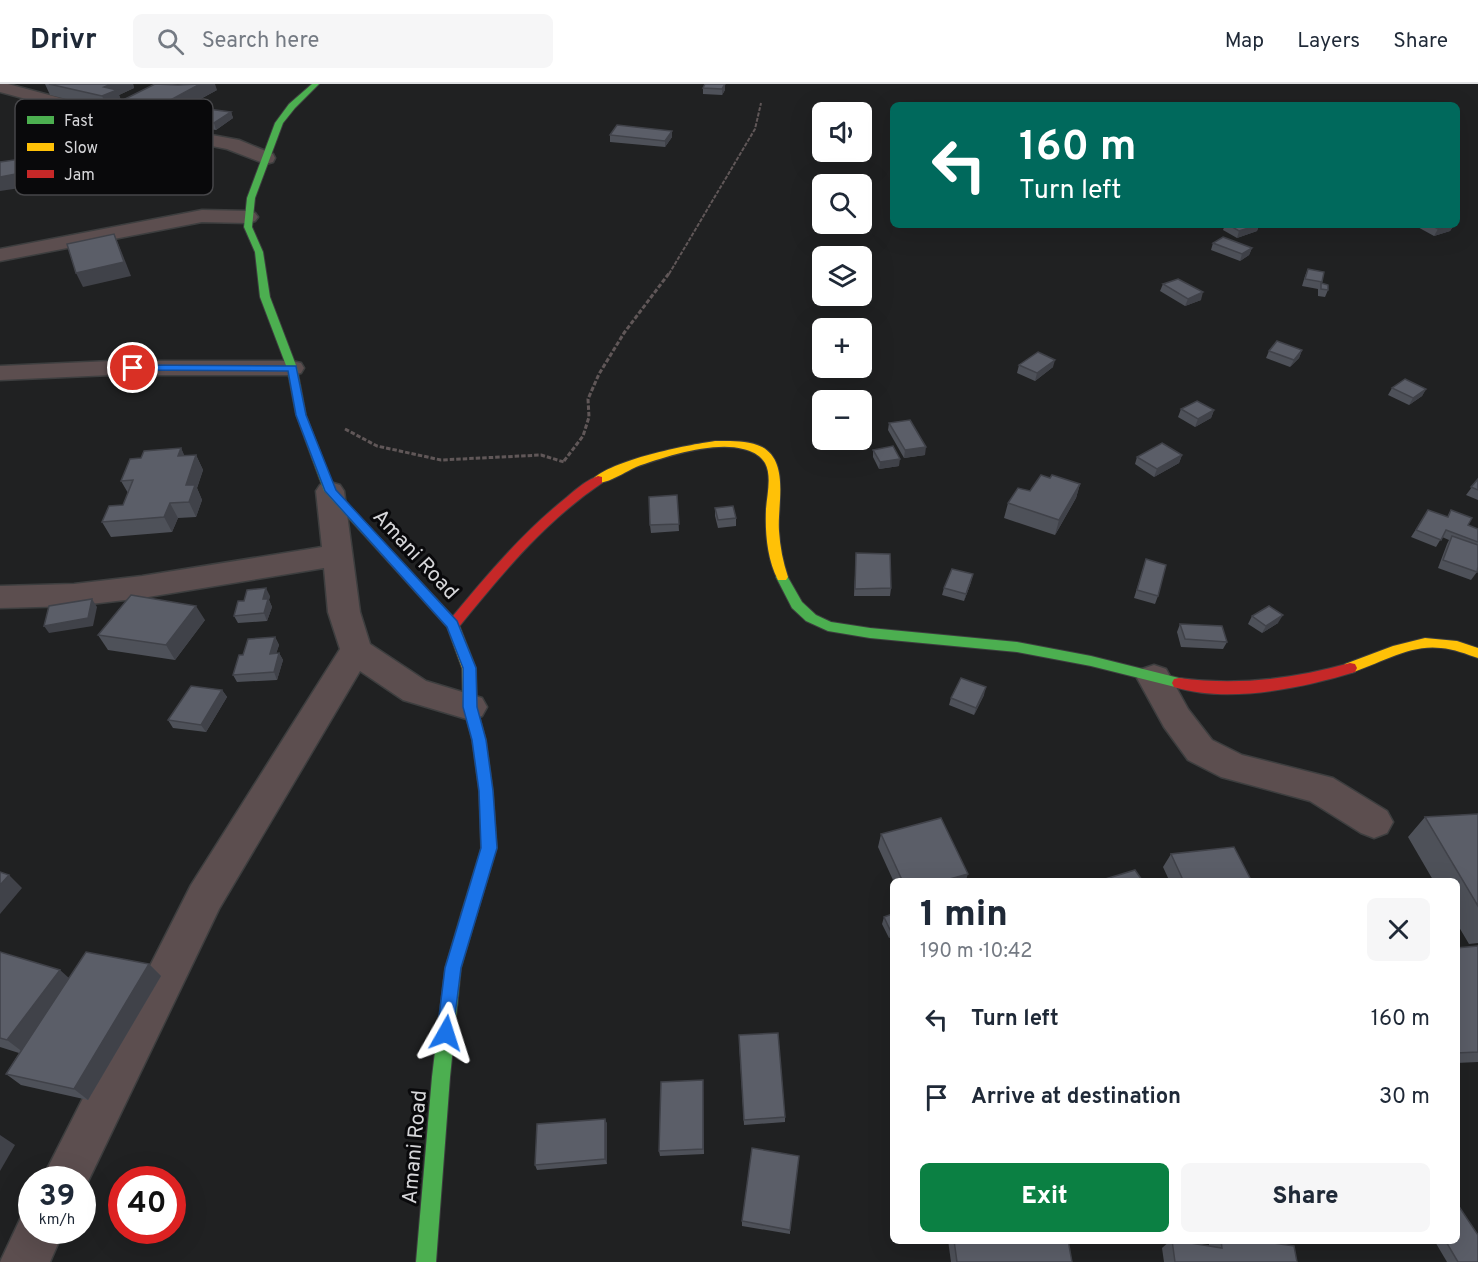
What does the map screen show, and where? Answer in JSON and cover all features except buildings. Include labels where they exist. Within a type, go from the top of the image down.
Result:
[{"type":"street","name":"Amani Road","points":[[316,84],[292,106],[279,123],[251,198],[248,227],[259,252],[265,297],[292,368],[301,415],[330,491],[453,625],[469,668],[470,707],[479,740],[486,791],[489,848],[453,968],[436,1122],[426,1262]]},
{"type":"street","points":[[0,87],[45,99]]},
{"type":"street","points":[[213,140],[232,144],[266,158]]},
{"type":"street","points":[[0,255],[202,216],[248,217]]},
{"type":"street","points":[[0,373],[111,368],[292,368]]},
{"type":"street","points":[[453,625],[553,514],[595,482],[627,465],[664,454],[726,444],[755,448],[763,452],[770,460],[773,470],[772,517],[782,579],[798,608],[814,622],[846,631],[1015,647],[1205,688],[1291,685],[1361,664],[1411,644],[1441,643],[1478,653]]},
{"type":"street","points":[[330,491],[344,612],[356,650],[380,669],[415,691],[470,707]]},
{"type":"street","points":[[0,597],[74,595],[142,587],[338,555]]},
{"type":"street","points":[[70,1166],[205,897],[356,650]]},
{"type":"street","points":[[1154,678],[1176,718],[1200,750],[1234,768],[1320,789],[1374,822]]},
{"type":"street","points":[[24,1262],[33,1244]]},
{"type":"path","points":[[564,462],[583,436],[589,417],[588,399],[599,374],[624,333],[660,288],[678,259],[755,129],[761,103]]},
{"type":"path","points":[[301,415],[323,418],[377,446],[441,460],[541,455],[590,467],[627,465]]},
{"type":"traffic: fast","points":[[316,84],[292,106],[279,123],[251,198],[248,227],[259,252],[265,297],[292,368],[301,415],[330,491],[386,552]]},
{"type":"traffic: fast","points":[[782,577],[797,605],[811,618],[828,626],[870,633],[1017,647],[1091,661],[1179,683]]},
{"type":"traffic: fast","points":[[426,1262],[441,1077],[453,968],[469,914]]},
{"type":"traffic: slow","points":[[598,480],[634,464],[688,448],[715,444],[740,444],[759,450],[770,462],[772,468],[773,537],[782,577]]},
{"type":"traffic: slow","points":[[386,552],[453,625],[469,668],[470,707],[479,740],[486,791],[489,848],[469,914]]},
{"type":"traffic: slow","points":[[1350,668],[1398,649],[1425,643],[1457,646],[1478,653]]},
{"type":"traffic: jam","points":[[453,625],[502,566],[538,528],[577,494],[598,480]]},
{"type":"traffic: jam","points":[[1179,683],[1244,688],[1287,683],[1350,668]]},
{"type":"route","points":[[133,368],[292,368],[301,415],[330,491],[453,625],[469,668],[470,707],[479,740],[486,791],[489,848],[453,968],[446,1033]]}]
